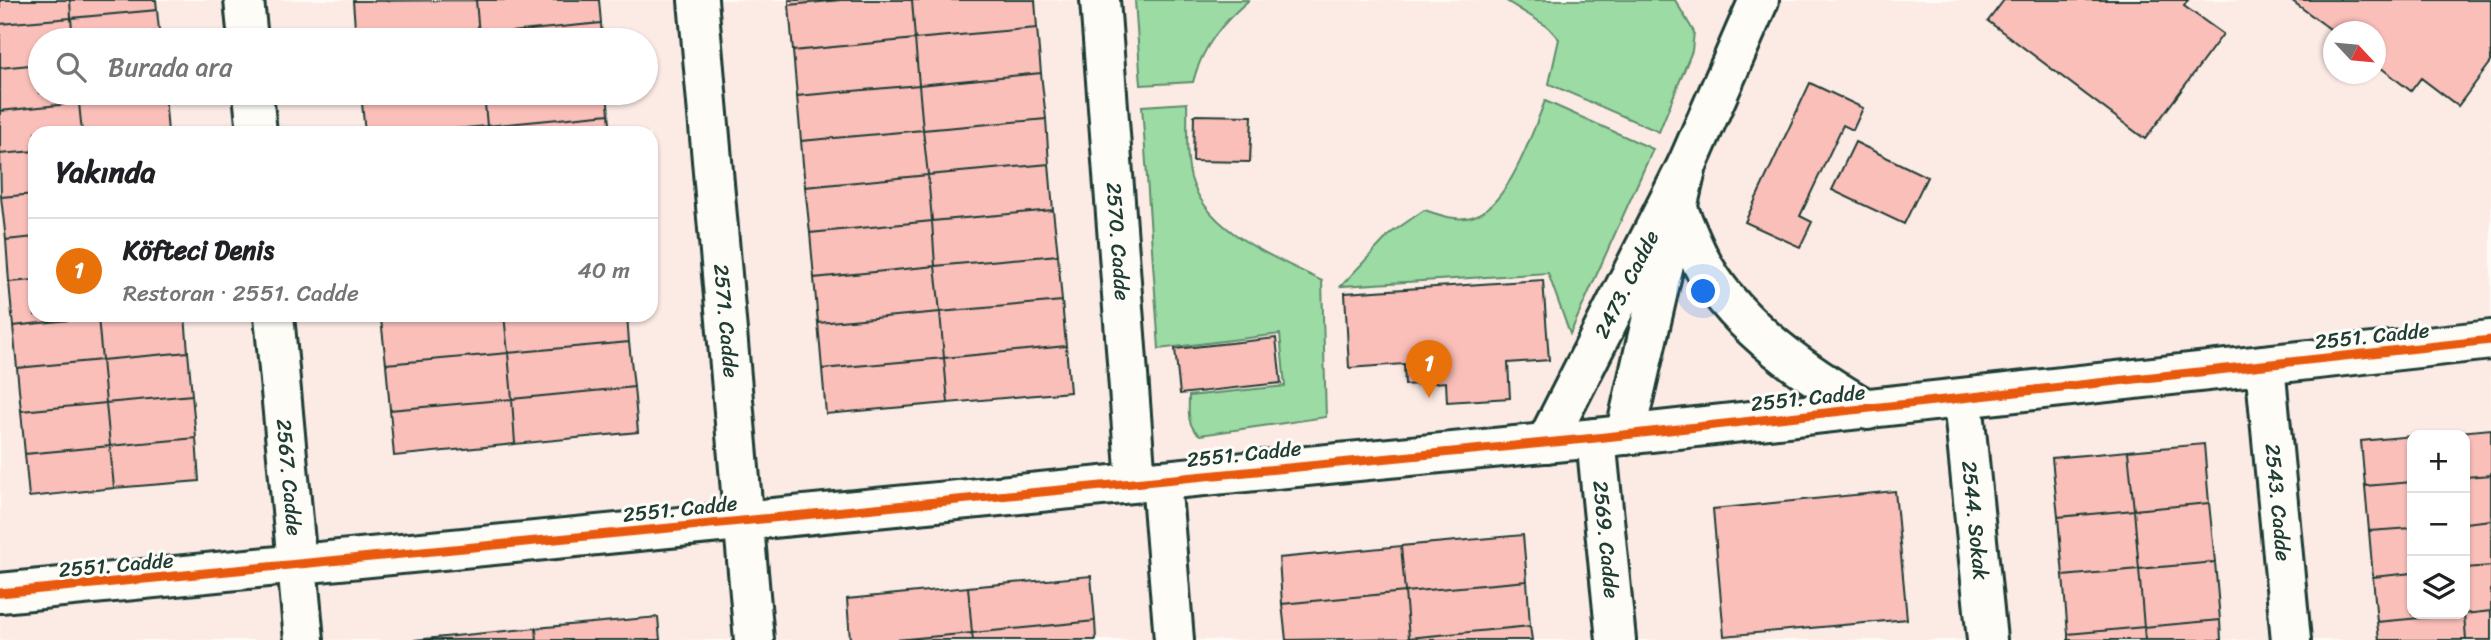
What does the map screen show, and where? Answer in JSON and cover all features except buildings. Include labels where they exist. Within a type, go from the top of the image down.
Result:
[{"type":"street","points":[[244,0],[247,28]]},
{"type":"street","name":"2571. Cadde","points":[[698,0],[754,640]]},
{"type":"street","name":"2570. Cadde","points":[[1100,0],[1149,481],[1174,640]]},
{"type":"street","points":[[1687,165],[1759,0]]},
{"type":"street","points":[[254,105],[256,126]]},
{"type":"street","name":"2473. Cadde","points":[[1611,437],[1678,209],[1687,165]]},
{"type":"street","name":"2473. Cadde","points":[[1546,443],[1687,165]]},
{"type":"street","name":"2473. Cadde","points":[[1678,209],[1704,267],[1722,295],[1791,359],[1827,386],[1868,410]]},
{"type":"street","name":"2567. Cadde","points":[[275,322],[304,640]]},
{"type":"street","name":"2551. Cadde","points":[[0,593],[1611,437],[2491,341]]},
{"type":"street","name":"2543. Cadde","points":[[2265,365],[2291,640]]},
{"type":"street","name":"2544. Sokak","points":[[1963,400],[1987,640]]},
{"type":"street","name":"2569. Cadde","points":[[1611,437],[1616,640]]},
{"type":"shaded area","points":[[0,0],[2491,0],[2491,640],[0,640]]},
{"type":"green space","points":[[1135,0],[1249,0],[1214,36],[1193,82],[1141,85]]},
{"type":"green space","points":[[1505,0],[1675,0],[1694,32],[1692,51],[1659,132],[1549,84],[1559,39],[1548,27]]},
{"type":"green space","points":[[1545,101],[1653,149],[1570,334],[1548,273],[1341,286],[1391,233],[1424,210],[1466,218],[1480,213],[1493,203],[1516,170]]},
{"type":"green space","points":[[1187,103],[1189,169],[1199,197],[1212,214],[1245,241],[1322,281],[1326,417],[1200,435],[1192,427],[1189,418],[1189,396],[1285,386],[1280,334],[1159,349],[1142,106]]},
{"type":"cycle path","points":[[0,593],[1596,438],[2491,340]]},
{"type":"place","name":"Köfteci Denis","points":[[1429,398]]}]
